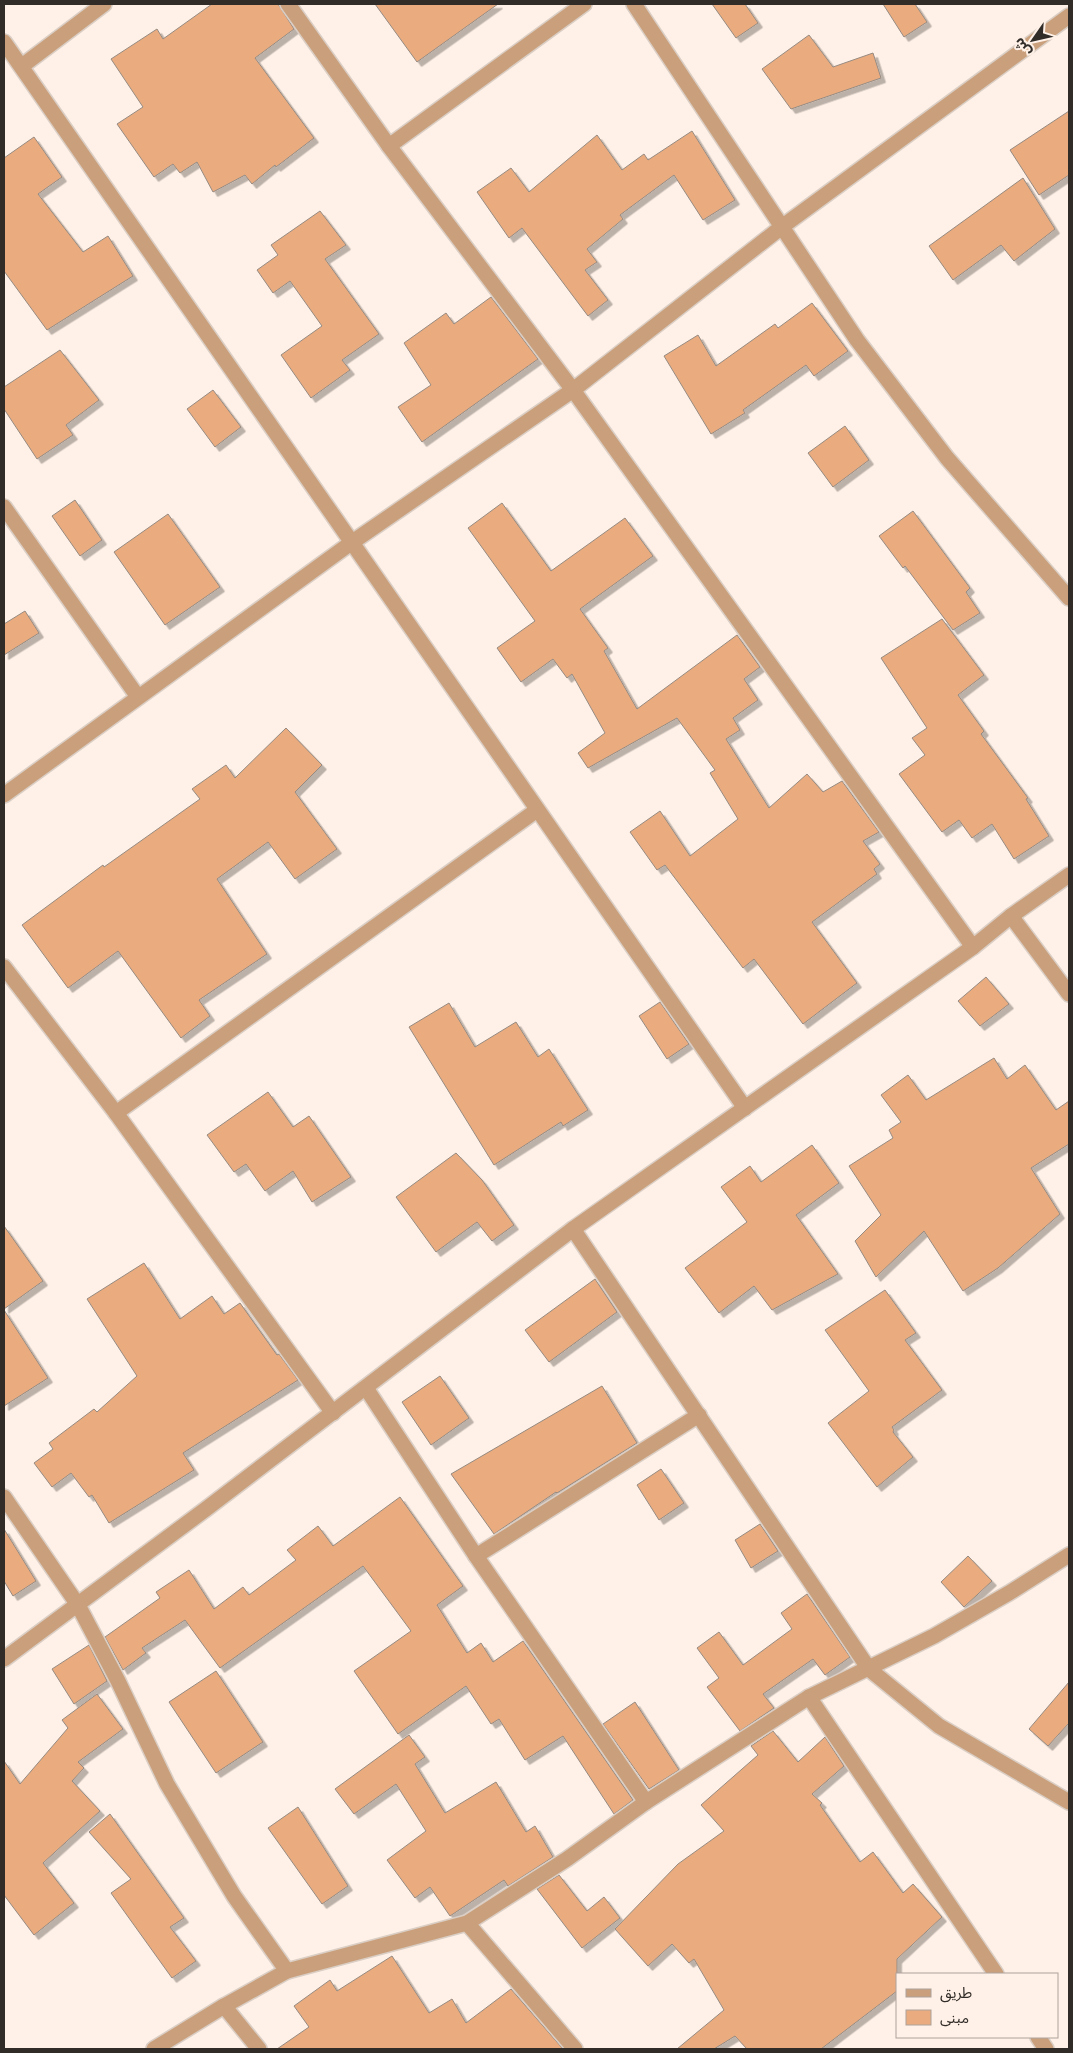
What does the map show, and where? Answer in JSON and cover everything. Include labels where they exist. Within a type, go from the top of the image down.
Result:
[{"type":"street","points":[[22,66],[104,4]]},
{"type":"street","points":[[288,4],[389,146],[573,390],[973,947]]},
{"type":"street","points":[[389,146],[584,4]]},
{"type":"street","points":[[634,4],[857,340],[947,458],[1069,598]]},
{"type":"street","points":[[4,795],[351,544],[573,390],[783,226],[1069,16]]},
{"type":"street","points":[[4,42],[744,1108]]},
{"type":"street","points":[[4,507],[138,697]]},
{"type":"street","points":[[116,1113],[537,810]]},
{"type":"street","points":[[4,1659],[333,1413],[573,1229],[973,947],[1011,916],[1069,875]]},
{"type":"street","points":[[1011,916],[1069,994]]},
{"type":"street","points":[[4,967],[116,1113],[333,1413]]},
{"type":"street","points":[[573,1229],[869,1669],[939,1726],[1069,1802]]},
{"type":"street","points":[[366,1388],[476,1556],[646,1802]]},
{"type":"street","points":[[476,1556],[699,1415]]},
{"type":"street","points":[[4,1497],[78,1605],[118,1681],[167,1784],[234,1896],[287,1971]]},
{"type":"street","points":[[154,2049],[224,2006],[287,1971],[466,1923],[567,1859],[646,1802],[809,1697],[934,1636],[1001,1598],[1069,1555]]},
{"type":"street","points":[[809,1697],[995,1973]]},
{"type":"street","points":[[466,1923],[575,2049]]},
{"type":"street","points":[[224,2006],[259,2049]]},
{"type":"street","points":[[1039,2038],[1046,2049]]},
{"type":"building","points":[[212,4],[278,4],[294,29],[255,58],[314,138],[276,167],[275,165],[252,184],[245,175],[213,192],[197,162],[180,173],[173,164],[154,177],[117,124],[143,107],[111,59],[157,29],[163,39]]},
{"type":"building","points":[[375,4],[498,4],[417,62]]},
{"type":"building","points":[[712,4],[745,4],[758,23],[736,38]]},
{"type":"building","points":[[883,4],[915,4],[927,22],[904,37]]},
{"type":"building","points":[[809,35],[833,67],[873,53],[881,78],[791,109],[762,69]]},
{"type":"building","points":[[1069,111],[1069,175],[1039,195],[1010,150]]},
{"type":"building","points":[[692,131],[735,200],[703,220],[674,175],[620,215],[623,219],[587,249],[597,262],[585,270],[608,300],[588,316],[522,228],[509,238],[477,192],[511,168],[529,192],[597,135],[622,170],[644,154],[648,160]]},
{"type":"building","points":[[34,137],[62,177],[38,194],[83,252],[108,236],[133,276],[47,330],[4,271],[4,158]]},
{"type":"building","points":[[1023,178],[1055,229],[1014,261],[1001,245],[953,280],[929,246]]},
{"type":"building","points":[[320,211],[346,245],[325,259],[379,334],[342,360],[350,370],[311,398],[281,355],[322,326],[290,281],[273,293],[257,270],[278,255],[271,245]]},
{"type":"building","points":[[491,297],[538,359],[422,442],[398,407],[431,385],[404,343],[446,313],[454,324]]},
{"type":"building","points":[[812,303],[848,351],[814,376],[806,365],[743,410],[745,413],[711,434],[664,356],[698,335],[716,366],[775,324],[778,328]]},
{"type":"building","points":[[60,350],[99,400],[66,425],[73,435],[37,459],[4,409],[4,387]]},
{"type":"building","points":[[213,390],[241,427],[215,447],[187,409]]},
{"type":"building","points":[[845,426],[869,460],[833,487],[808,453]]},
{"type":"building","points":[[75,500],[102,540],[80,556],[52,516]]},
{"type":"building","points":[[502,503],[551,571],[625,518],[653,556],[580,609],[608,648],[604,651],[637,709],[737,635],[760,667],[744,679],[758,700],[733,718],[740,730],[726,739],[769,808],[807,774],[823,792],[842,781],[879,832],[863,841],[880,864],[874,869],[877,874],[812,922],[857,983],[803,1024],[754,959],[743,968],[665,865],[657,870],[630,832],[660,811],[690,856],[738,819],[710,773],[715,770],[677,718],[588,768],[578,753],[605,733],[572,674],[567,678],[553,659],[521,682],[497,648],[535,621],[468,528]]},
{"type":"building","points":[[913,511],[970,588],[966,592],[980,613],[953,630],[905,566],[903,568],[879,536]]},
{"type":"building","points":[[168,514],[220,587],[165,625],[114,552]]},
{"type":"building","points":[[25,611],[39,633],[4,655],[4,624]]},
{"type":"building","points":[[942,619],[984,675],[958,695],[984,731],[981,734],[1028,798],[1026,799],[1049,836],[1014,859],[992,824],[972,838],[959,820],[942,832],[899,774],[925,755],[912,738],[927,728],[881,658]]},
{"type":"building","points":[[286,728],[322,765],[295,792],[337,849],[295,879],[268,842],[217,879],[267,954],[199,1000],[210,1016],[181,1038],[118,951],[68,988],[22,925],[103,865],[104,867],[200,799],[192,789],[226,765],[235,778]]},
{"type":"building","points":[[986,977],[1009,1004],[980,1026],[958,1001]]},
{"type":"building","points":[[660,1002],[689,1044],[667,1059],[639,1016]]},
{"type":"building","points":[[449,1003],[475,1047],[516,1022],[538,1057],[549,1049],[588,1110],[563,1126],[561,1122],[494,1165],[409,1027]]},
{"type":"building","points":[[994,1058],[1007,1079],[1025,1065],[1056,1110],[1069,1101],[1069,1144],[1031,1168],[1060,1214],[998,1268],[963,1291],[924,1231],[876,1277],[855,1241],[881,1215],[849,1166],[893,1138],[889,1130],[901,1122],[881,1095],[908,1075],[926,1100]]},
{"type":"building","points":[[268,1092],[293,1127],[309,1116],[351,1177],[312,1202],[293,1171],[265,1191],[246,1164],[234,1172],[207,1135]]},
{"type":"building","points":[[812,1145],[839,1183],[796,1215],[838,1274],[772,1310],[754,1286],[719,1313],[685,1268],[747,1222],[721,1187],[750,1166],[761,1182]]},
{"type":"building","points":[[456,1153],[482,1180],[514,1225],[492,1241],[477,1222],[436,1252],[396,1197]]},
{"type":"building","points":[[4,1226],[43,1281],[4,1309]]},
{"type":"building","points":[[144,1263],[180,1319],[212,1296],[224,1314],[240,1303],[277,1355],[279,1354],[298,1380],[183,1453],[194,1470],[109,1523],[92,1495],[89,1497],[71,1473],[52,1487],[34,1463],[53,1449],[49,1443],[94,1409],[97,1412],[137,1376],[87,1299]]},
{"type":"building","points":[[595,1279],[617,1312],[549,1362],[525,1330]]},
{"type":"building","points":[[885,1290],[916,1333],[905,1340],[942,1390],[892,1427],[893,1432],[913,1457],[877,1487],[828,1423],[869,1391],[825,1330]]},
{"type":"building","points":[[4,1310],[48,1378],[4,1406]]},
{"type":"building","points":[[440,1376],[469,1418],[431,1445],[402,1402]]},
{"type":"building","points":[[602,1386],[637,1443],[556,1492],[494,1534],[451,1474]]},
{"type":"building","points":[[661,1469],[684,1503],[659,1520],[637,1485]]},
{"type":"building","points":[[400,1497],[463,1586],[437,1605],[467,1653],[481,1643],[493,1662],[523,1641],[633,1800],[614,1814],[563,1736],[525,1760],[499,1719],[491,1724],[466,1686],[398,1734],[354,1671],[411,1631],[363,1566],[220,1668],[185,1620],[142,1648],[146,1653],[123,1670],[105,1637],[160,1598],[156,1592],[189,1570],[214,1609],[243,1587],[249,1595],[296,1560],[287,1550],[318,1526],[333,1546]]},
{"type":"building","points":[[760,1524],[778,1551],[751,1568],[735,1540]]},
{"type":"building","points":[[4,1529],[36,1581],[13,1596],[4,1581]]},
{"type":"building","points":[[968,1556],[992,1581],[964,1607],[941,1582]]},
{"type":"building","points":[[807,1594],[850,1657],[825,1675],[813,1659],[763,1694],[774,1708],[740,1731],[707,1687],[719,1678],[697,1648],[719,1632],[743,1665],[792,1629],[781,1613]]},
{"type":"building","points":[[89,1645],[107,1681],[74,1704],[52,1669]]},
{"type":"building","points":[[216,1671],[263,1742],[216,1773],[169,1702]]},
{"type":"building","points":[[1069,1682],[1069,1723],[1048,1746],[1029,1729]]},
{"type":"building","points":[[97,1694],[123,1729],[78,1762],[84,1768],[72,1781],[100,1811],[43,1863],[74,1903],[34,1935],[4,1895],[4,1761],[20,1784],[68,1728],[62,1720]]},
{"type":"building","points":[[635,1702],[679,1770],[649,1789],[603,1724]]},
{"type":"building","points":[[773,1731],[798,1762],[825,1737],[844,1766],[812,1794],[822,1803],[820,1805],[860,1862],[873,1852],[903,1893],[913,1884],[942,1917],[897,1959],[896,1992],[821,2049],[747,2049],[735,2036],[714,2049],[677,2049],[724,2010],[694,1959],[689,1963],[672,1944],[648,1966],[615,1929],[678,1864],[724,1831],[701,1805],[758,1755],[751,1746]]},
{"type":"building","points":[[409,1735],[425,1757],[415,1764],[445,1813],[496,1782],[526,1832],[535,1826],[553,1857],[508,1886],[504,1880],[450,1916],[430,1887],[415,1898],[387,1860],[426,1831],[396,1784],[354,1814],[335,1789]]},
{"type":"building","points":[[298,1807],[348,1886],[322,1904],[268,1828]]},
{"type":"building","points":[[110,1814],[184,1918],[170,1927],[196,1961],[172,1978],[111,1893],[131,1879],[89,1832]]},
{"type":"building","points":[[559,1875],[587,1911],[604,1897],[620,1918],[582,1948],[537,1889]]},
{"type":"building","points":[[392,1956],[429,2013],[452,1999],[466,2023],[511,1989],[563,2049],[277,2049],[309,2027],[294,2006],[330,1980],[337,1991]]}]
